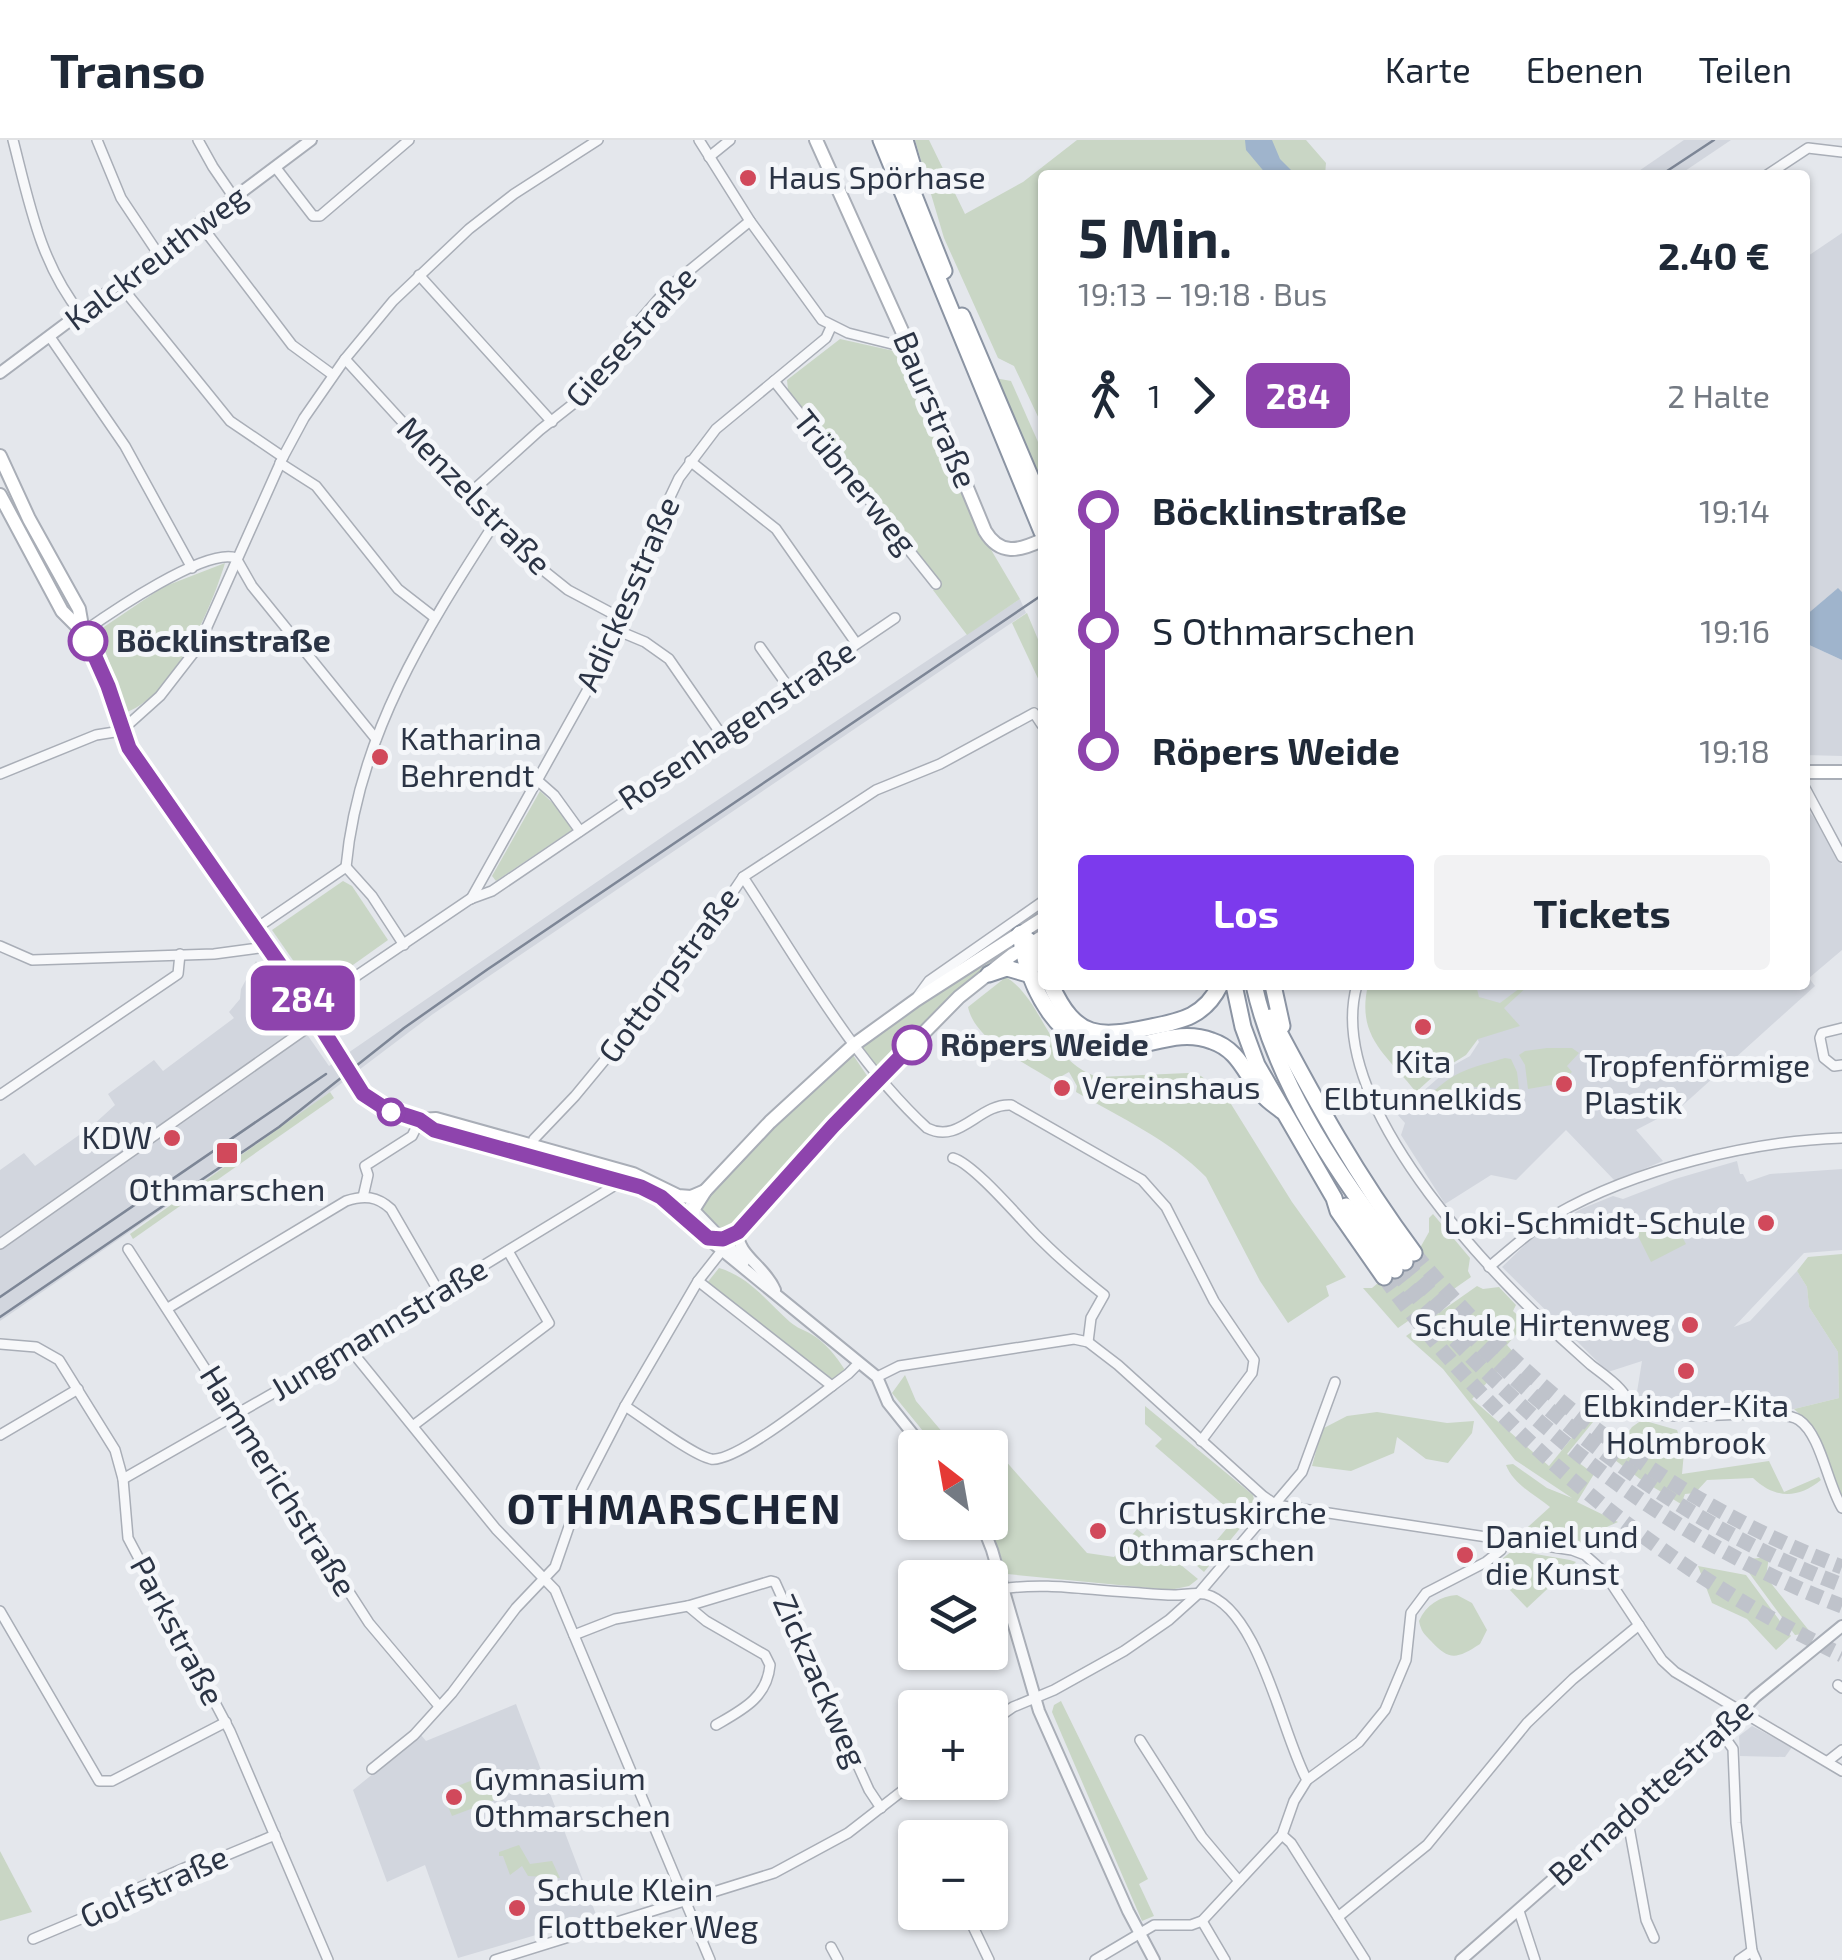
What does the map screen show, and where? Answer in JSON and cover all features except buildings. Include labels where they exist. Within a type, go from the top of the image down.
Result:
[{"type":"highway","points":[[881,140],[1038,536]]},
{"type":"highway","points":[[892,140],[1038,494]]},
{"type":"highway","points":[[905,140],[935,248]]},
{"type":"highway","points":[[988,974],[1007,968],[1037,970],[1029,941]]},
{"type":"highway","points":[[1044,990],[1056,1022],[1080,1041],[1120,1048],[1177,1036],[1207,1039],[1228,1049],[1263,1095],[1282,1111]]},
{"type":"highway","points":[[1053,990],[1073,1020],[1088,1030],[1112,1036],[1191,1017],[1206,1007],[1217,990]]},
{"type":"highway","points":[[1235,990],[1250,1049],[1282,1111],[1334,1198],[1347,1206],[1400,1266]]},
{"type":"highway","points":[[1255,990],[1260,1011],[1307,1116],[1400,1266]]},
{"type":"highway","points":[[1257,990],[1400,1266]]},
{"type":"highway","points":[[1274,990],[1286,1045]]},
{"type":"main road","name":"Baurstraße","points":[[816,140],[984,531],[994,544],[1005,549],[1014,550],[1038,539]]},
{"type":"main road","points":[[0,456],[28,518],[79,610],[82,632],[111,693],[129,748],[317,1020],[363,1094],[392,1112],[532,1146],[678,1196],[690,1197],[705,1191]]},
{"type":"main road","points":[[0,495],[65,616],[82,632]]},
{"type":"main road","points":[[1810,772],[1842,772]]},
{"type":"main road","points":[[420,1120],[434,1130],[628,1177],[693,1217],[708,1238],[724,1245],[959,997],[1029,941]]},
{"type":"main road","points":[[693,1217],[705,1191],[770,1122],[855,1044],[916,1000],[1029,941]]},
{"type":"street","points":[[13,140],[41,246],[57,280],[81,314]]},
{"type":"street","points":[[97,140],[121,198],[159,255]]},
{"type":"street","points":[[198,140],[212,168],[236,199]]},
{"type":"street","name":"Kalckreuthweg","points":[[0,373],[311,140]]},
{"type":"street","points":[[276,168],[313,216],[320,216],[409,140]]},
{"type":"street","points":[[0,774],[96,736],[121,731],[160,696],[184,668],[212,621],[236,558],[282,460],[345,359],[419,275],[498,206],[598,140]]},
{"type":"street","points":[[699,140],[750,221],[814,310],[831,326]]},
{"type":"street","points":[[709,157],[730,140]]},
{"type":"street","points":[[1774,170],[1808,148],[1842,152]]},
{"type":"street","name":"Giesestraße","points":[[469,494],[587,392],[668,288],[750,221]]},
{"type":"street","points":[[200,224],[292,345],[333,375]]},
{"type":"street","points":[[419,275],[552,422]]},
{"type":"street","points":[[120,285],[230,421],[316,486],[398,590],[434,617]]},
{"type":"street","name":"Baurstraße","points":[[831,326],[892,344]]},
{"type":"street","name":"Adickesstraße","points":[[470,899],[592,682],[668,497],[690,461],[716,429],[826,338],[831,326]]},
{"type":"street","points":[[50,338],[125,446],[192,568]]},
{"type":"street","name":"Menzelstraße","points":[[345,359],[494,524],[548,576],[617,616]]},
{"type":"street","name":"Trübnerweg","points":[[774,381],[936,584]]},
{"type":"street","points":[[690,461],[776,528],[856,644]]},
{"type":"street","points":[[255,929],[346,868],[376,739],[404,672],[494,524]]},
{"type":"street","points":[[82,632],[142,592],[226,555],[236,558],[252,586],[376,739]]},
{"type":"street","name":"Rosenhagenstraße","points":[[308,1008],[470,899],[492,891],[895,618]]},
{"type":"street","points":[[614,628],[646,642],[668,658],[721,734]]},
{"type":"street","points":[[760,647],[790,688]]},
{"type":"street","name":"Gottorpstraße","points":[[532,1146],[686,963],[743,877],[876,790],[940,764],[1034,713],[1038,719]]},
{"type":"street","points":[[537,780],[554,795],[580,831]]},
{"type":"street","points":[[1810,797],[1842,858]]},
{"type":"street","points":[[346,868],[372,896],[404,945]]},
{"type":"street","points":[[743,877],[855,1044],[921,1122],[937,1133],[950,1132],[994,1106],[1011,1105],[1142,1180],[1158,1196],[1214,1300],[1254,1360],[1252,1372],[1201,1441]]},
{"type":"street","points":[[916,1000],[929,981],[1038,905]]},
{"type":"street","points":[[0,946],[32,960],[266,947]]},
{"type":"street","points":[[0,1095],[178,974],[180,954]]},
{"type":"street","points":[[1356,990],[1352,1034],[1365,1082],[1428,1192],[1489,1268],[1638,1409],[1702,1418],[1783,1415],[1800,1421],[1814,1438],[1842,1508]]},
{"type":"street","points":[[0,1244],[317,1020]]},
{"type":"street","points":[[1842,1028],[1824,1032],[1820,1038],[1824,1058],[1834,1066],[1842,1065]]},
{"type":"street","points":[[363,1197],[368,1174],[365,1166],[412,1136],[420,1120]]},
{"type":"street","points":[[1489,1268],[1526,1235],[1558,1214],[1650,1175],[1757,1146],[1842,1138]]},
{"type":"street","points":[[953,1158],[960,1159],[1040,1240],[1104,1295],[1091,1318],[1088,1342]]},
{"type":"street","name":"Jungmannstraße","points":[[123,1479],[349,1348],[628,1177]]},
{"type":"street","points":[[678,1196],[693,1217],[756,1276],[877,1377],[888,1403],[910,1430]]},
{"type":"street","points":[[168,1308],[346,1201],[363,1197],[380,1201],[390,1209],[439,1292]]},
{"type":"street","points":[[738,1232],[742,1249],[768,1274],[775,1291]]},
{"type":"street","points":[[372,1769],[414,1735],[516,1608],[555,1568],[582,1489],[625,1406],[698,1281],[724,1245]]},
{"type":"street","name":"Hammerichstraße","points":[[128,1249],[369,1624],[439,1706]]},
{"type":"street","points":[[414,1426],[550,1323],[508,1251]]},
{"type":"street","points":[[698,1281],[832,1386]]},
{"type":"street","points":[[877,1377],[916,1363],[1074,1339],[1088,1342],[1262,1496],[1276,1504],[1585,1555],[1603,1572],[1667,1666],[1842,1771]]},
{"type":"street","name":"Parkstraße","points":[[0,1344],[46,1351],[59,1360],[114,1450],[123,1479],[128,1538],[226,1722],[328,1960]]},
{"type":"street","points":[[349,1348],[496,1529],[555,1590],[710,1960]]},
{"type":"street","points":[[625,1406],[698,1454],[720,1459],[742,1450],[858,1364]]},
{"type":"street","points":[[1008,1713],[1124,1651],[1169,1620],[1199,1593],[1305,1467],[1334,1382]]},
{"type":"street","points":[[0,1435],[78,1389]]},
{"type":"street","points":[[1095,1960],[1154,1925],[1192,1926],[1202,1920],[1282,1835],[1294,1801],[1308,1780],[1359,1742],[1385,1710],[1406,1660],[1409,1620],[1421,1597],[1486,1562],[1501,1550],[1504,1540]]},
{"type":"street","name":"Zickzackweg","points":[[574,1635],[614,1619],[688,1606],[771,1580],[776,1582],[869,1790],[881,1808]]},
{"type":"street","points":[[1008,1589],[1038,1586],[1174,1595],[1199,1593],[1221,1603],[1259,1654],[1285,1730],[1308,1780]]},
{"type":"street","name":"Zickzackweg","points":[[688,1606],[765,1655],[770,1664],[768,1679],[758,1696],[742,1711],[716,1725]]},
{"type":"street","points":[[1008,1607],[1034,1698],[1154,1960]]},
{"type":"street","points":[[0,1611],[99,1781],[112,1781],[226,1722]]},
{"type":"street","points":[[1338,1917],[1427,1845],[1527,1723],[1638,1624]]},
{"type":"street","name":"Bernadottestraße","points":[[1461,1960],[1722,1732],[1742,1709],[1842,1626]]},
{"type":"street","points":[[1722,1732],[1733,1750],[1736,1822],[1754,1956],[1739,1960]]},
{"type":"street","points":[[1140,1740],[1202,1837],[1239,1882]]},
{"type":"street","points":[[1828,1761],[1842,1750]]},
{"type":"street","points":[[495,1960],[684,1903],[798,1862],[898,1794]]},
{"type":"street","points":[[1626,1816],[1646,1920],[1654,1938]]},
{"type":"street","name":"Golfstraße","points":[[33,1939],[116,1904],[134,1890],[188,1866],[202,1866],[275,1835]]},
{"type":"street","points":[[1282,1835],[1291,1843],[1365,1960]]},
{"type":"street","points":[[1519,1911],[1535,1960]]},
{"type":"street","points":[[1202,1920],[1224,1960]]},
{"type":"street","points":[[974,1930],[988,1960]]},
{"type":"street","points":[[831,1947],[838,1960]]},
{"type":"shaded area","points":[[1684,140],[1731,140],[1686,170],[1640,170]]},
{"type":"shaded area","points":[[1842,233],[1842,592],[1837,589],[1810,612],[1810,255]]},
{"type":"shaded area","points":[[1020,599],[1026,613],[433,1014],[298,1116],[0,1321],[0,1170],[24,1153],[35,1166],[115,1105],[108,1094],[154,1060],[163,1071],[234,1018],[229,1012],[240,999],[256,961],[329,1066],[671,831]]},
{"type":"shaded area","points":[[1810,645],[1842,660],[1842,756],[1810,755]]},
{"type":"shaded area","points":[[1810,813],[1824,830],[1842,865],[1842,950],[1810,977]]},
{"type":"shaded area","points":[[1810,979],[1815,986],[1682,1106],[1636,1130],[1663,1161],[1615,1181],[1566,1130],[1516,1180],[1491,1175],[1445,1204],[1401,1135],[1405,1123],[1397,1114],[1452,1066],[1470,1056],[1479,1042],[1469,1023],[1393,990],[1810,990]]},
{"type":"shaded area","points":[[1737,1161],[1747,1182],[1770,1174],[1842,1169],[1842,1250],[1804,1253],[1734,1327],[1750,1321],[1797,1271],[1807,1287],[1809,1307],[1838,1352],[1839,1398],[1794,1409],[1757,1410],[1636,1398],[1642,1361],[1608,1372],[1502,1267],[1532,1238],[1581,1209],[1613,1196],[1623,1199]]},
{"type":"shaded area","name":"Gymnasium Othmarschen","points":[[516,1704],[597,1917],[458,1958],[425,1865],[387,1882],[353,1790],[421,1735],[426,1741]]},
{"type":"shaded area","points":[[1752,1726],[1792,1747],[1785,1757],[1740,1756],[1739,1736]]},
{"type":"green space","points":[[915,140],[929,140],[965,214],[1038,170],[1038,417],[1014,366],[998,358],[944,238]]},
{"type":"green space","points":[[1077,140],[1306,140],[1326,163],[1325,170],[1038,170]]},
{"type":"green space","points":[[840,339],[903,353],[911,360],[983,536],[1020,599],[967,635],[933,590],[942,583],[788,390],[787,380]]},
{"type":"green space","points":[[995,378],[1011,381],[1038,442],[1038,477]]},
{"type":"green space","points":[[225,563],[189,648],[161,687],[127,712],[98,631],[163,587]]},
{"type":"green space","points":[[1027,613],[1038,639],[1038,678],[1012,623]]},
{"type":"green space","points":[[540,791],[559,809],[572,830],[496,881],[492,876]]},
{"type":"green space","points":[[343,881],[352,886],[388,940],[315,992],[272,930]]},
{"type":"green space","points":[[1016,942],[1018,946],[878,1069],[863,1043]]},
{"type":"green space","points":[[1006,977],[1030,1001],[1068,1059],[1081,1069],[1098,1077],[1188,1073],[1201,1076],[1226,1096],[1292,1202],[1346,1277],[1326,1286],[1329,1296],[1288,1323],[1260,1281],[1206,1177],[1161,1141],[1076,1092],[1069,1072],[1053,1081],[991,1041],[968,1007]]},
{"type":"green space","points":[[1367,990],[1477,990],[1479,997],[1500,1003],[1517,990],[1524,990],[1504,1008],[1520,1026],[1478,1039],[1466,1055],[1416,1092],[1376,1044],[1365,1003]]},
{"type":"green space","points":[[1547,1048],[1572,1048],[1579,1053],[1567,1066],[1572,1072],[1557,1084],[1528,1089],[1525,1065],[1519,1055]]},
{"type":"green space","points":[[853,1055],[870,1080],[738,1224],[725,1232],[698,1207],[741,1157]]},
{"type":"green space","points":[[1511,1059],[1517,1072],[1519,1089],[1464,1088],[1434,1097],[1431,1094],[1457,1074]]},
{"type":"green space","points":[[330,1092],[334,1098],[133,1239],[130,1234]]},
{"type":"green space","points":[[1669,1213],[1686,1244],[1651,1262],[1635,1230]]},
{"type":"green space","points":[[1433,1214],[1470,1258],[1471,1277],[1398,1328],[1363,1288],[1372,1288],[1420,1248]]},
{"type":"green space","points":[[1842,1254],[1842,1496],[1816,1430],[1794,1409],[1839,1398],[1838,1352],[1809,1307],[1807,1287],[1797,1271],[1808,1257]]},
{"type":"green space","points":[[719,1268],[749,1284],[790,1322],[821,1341],[845,1370],[832,1379],[707,1283]]},
{"type":"green space","points":[[1477,1286],[1499,1287],[1516,1305],[1513,1311],[1526,1323],[1507,1345],[1514,1353],[1472,1399],[1549,1466],[1601,1402],[1606,1406],[1567,1454],[1594,1474],[1577,1502],[1618,1522],[1589,1535],[1586,1544],[1518,1536],[1550,1507],[1519,1483],[1506,1465],[1513,1464],[1547,1488],[1572,1498],[1515,1460],[1443,1369],[1406,1336]]},
{"type":"green space","points":[[905,1375],[916,1401],[941,1430],[922,1430],[892,1393]]},
{"type":"green space","points":[[1145,1406],[1253,1495],[1256,1509],[1204,1572],[1196,1565],[1243,1509],[1239,1504],[1226,1507],[1155,1446],[1162,1439],[1145,1424]]},
{"type":"green space","points":[[1377,1412],[1447,1423],[1474,1421],[1472,1433],[1448,1463],[1426,1459],[1397,1437],[1394,1453],[1351,1471],[1312,1466],[1322,1429],[1347,1416]]},
{"type":"green space","points":[[1642,1420],[1677,1430],[1684,1452],[1682,1474],[1769,1461],[1784,1492],[1819,1477],[1821,1480],[1804,1491],[1787,1494],[1770,1490],[1753,1478],[1707,1480],[1695,1493],[1685,1494],[1681,1504],[1611,1457],[1632,1427]]},
{"type":"green space","points":[[1008,1464],[1087,1553],[1114,1557],[1137,1529],[1198,1579],[1189,1586],[1170,1590],[1008,1574],[1008,1560],[1002,1560],[995,1540],[1008,1540]]},
{"type":"green space","points":[[1513,1550],[1576,1562],[1527,1608],[1490,1569]]},
{"type":"green space","points":[[1769,1557],[1766,1577],[1811,1633],[1795,1635],[1747,1570],[1749,1559]]},
{"type":"green space","points":[[1698,1566],[1746,1575],[1791,1636],[1776,1650],[1747,1619],[1712,1603]]},
{"type":"green space","points":[[1457,1595],[1472,1603],[1487,1630],[1480,1644],[1454,1656],[1437,1647],[1419,1621],[1434,1602]]},
{"type":"green space","points":[[1061,1701],[1148,1879],[1139,1884],[1154,1916],[1142,1921],[1052,1712]]},
{"type":"green space","points":[[491,1773],[500,1798],[452,1816],[442,1792]]},
{"type":"green space","points":[[519,1845],[530,1864],[552,1861],[560,1878],[528,1876],[522,1866],[510,1875],[499,1852]]},
{"type":"green space","points":[[0,1851],[32,1912],[0,1921]]},
{"type":"water","points":[[1245,140],[1272,140],[1280,159],[1291,170],[1263,170],[1246,150]]},
{"type":"water","points":[[1838,588],[1842,592],[1842,660],[1810,645],[1810,612]]},
{"type":"tunnel","points":[[1414,1253],[1505,1351],[1608,1438],[1720,1511],[1842,1567]]},
{"type":"tunnel","points":[[1405,1262],[1498,1363],[1602,1452],[1718,1527],[1842,1585]]},
{"type":"tunnel","points":[[1395,1270],[1489,1375],[1596,1468],[1715,1546],[1842,1606]]},
{"type":"tunnel","points":[[1384,1277],[1480,1392],[1590,1495],[1711,1582],[1842,1655]]},
{"type":"tram line","points":[[1669,170],[1714,140]]},
{"type":"tram line","points":[[0,1317],[279,1127],[404,1028],[488,969],[1038,598]]},
{"type":"tram line","points":[[0,1297],[326,1074]]},
{"type":"bus line","name":"284","points":[[88,641],[116,705],[129,748],[299,992],[363,1094],[379,1106],[420,1120],[434,1130],[641,1187],[661,1197],[708,1238],[723,1239],[738,1232],[912,1045]]},
{"type":"place","name":"Haus Spörhase","points":[[748,178]]},
{"type":"place","name":"Böcklinstraße","points":[[88,641]]},
{"type":"place","name":"Katharina Behrendt","points":[[380,757]]},
{"type":"place","name":"Kita Elbtunnelkids","points":[[1423,1027]]},
{"type":"place","name":"Röpers Weide","points":[[912,1045]]},
{"type":"place","name":"Tropfenförmige Plastik","points":[[1564,1084]]},
{"type":"place","name":"Vereinshaus","points":[[1062,1088]]},
{"type":"place","name":"KDW","points":[[172,1138]]},
{"type":"place","name":"Othmarschen","points":[[227,1153]]},
{"type":"place","name":"Loki-Schmidt-Schule","points":[[1766,1223]]},
{"type":"place","name":"Schule Hirtenweg","points":[[1690,1325]]},
{"type":"place","name":"Elbkinder-Kita Holmbrook","points":[[1686,1371]]},
{"type":"place","name":"Christuskirche Othmarschen","points":[[1098,1531]]},
{"type":"place","name":"Daniel und die Kunst","points":[[1465,1555]]},
{"type":"place","name":"Gymnasium Othmarschen","points":[[454,1797]]},
{"type":"place","name":"Schule Klein Flottbeker Weg","points":[[517,1908]]},
{"type":"district","name":"OTHMARSCHEN","points":[[675,1509]]}]
